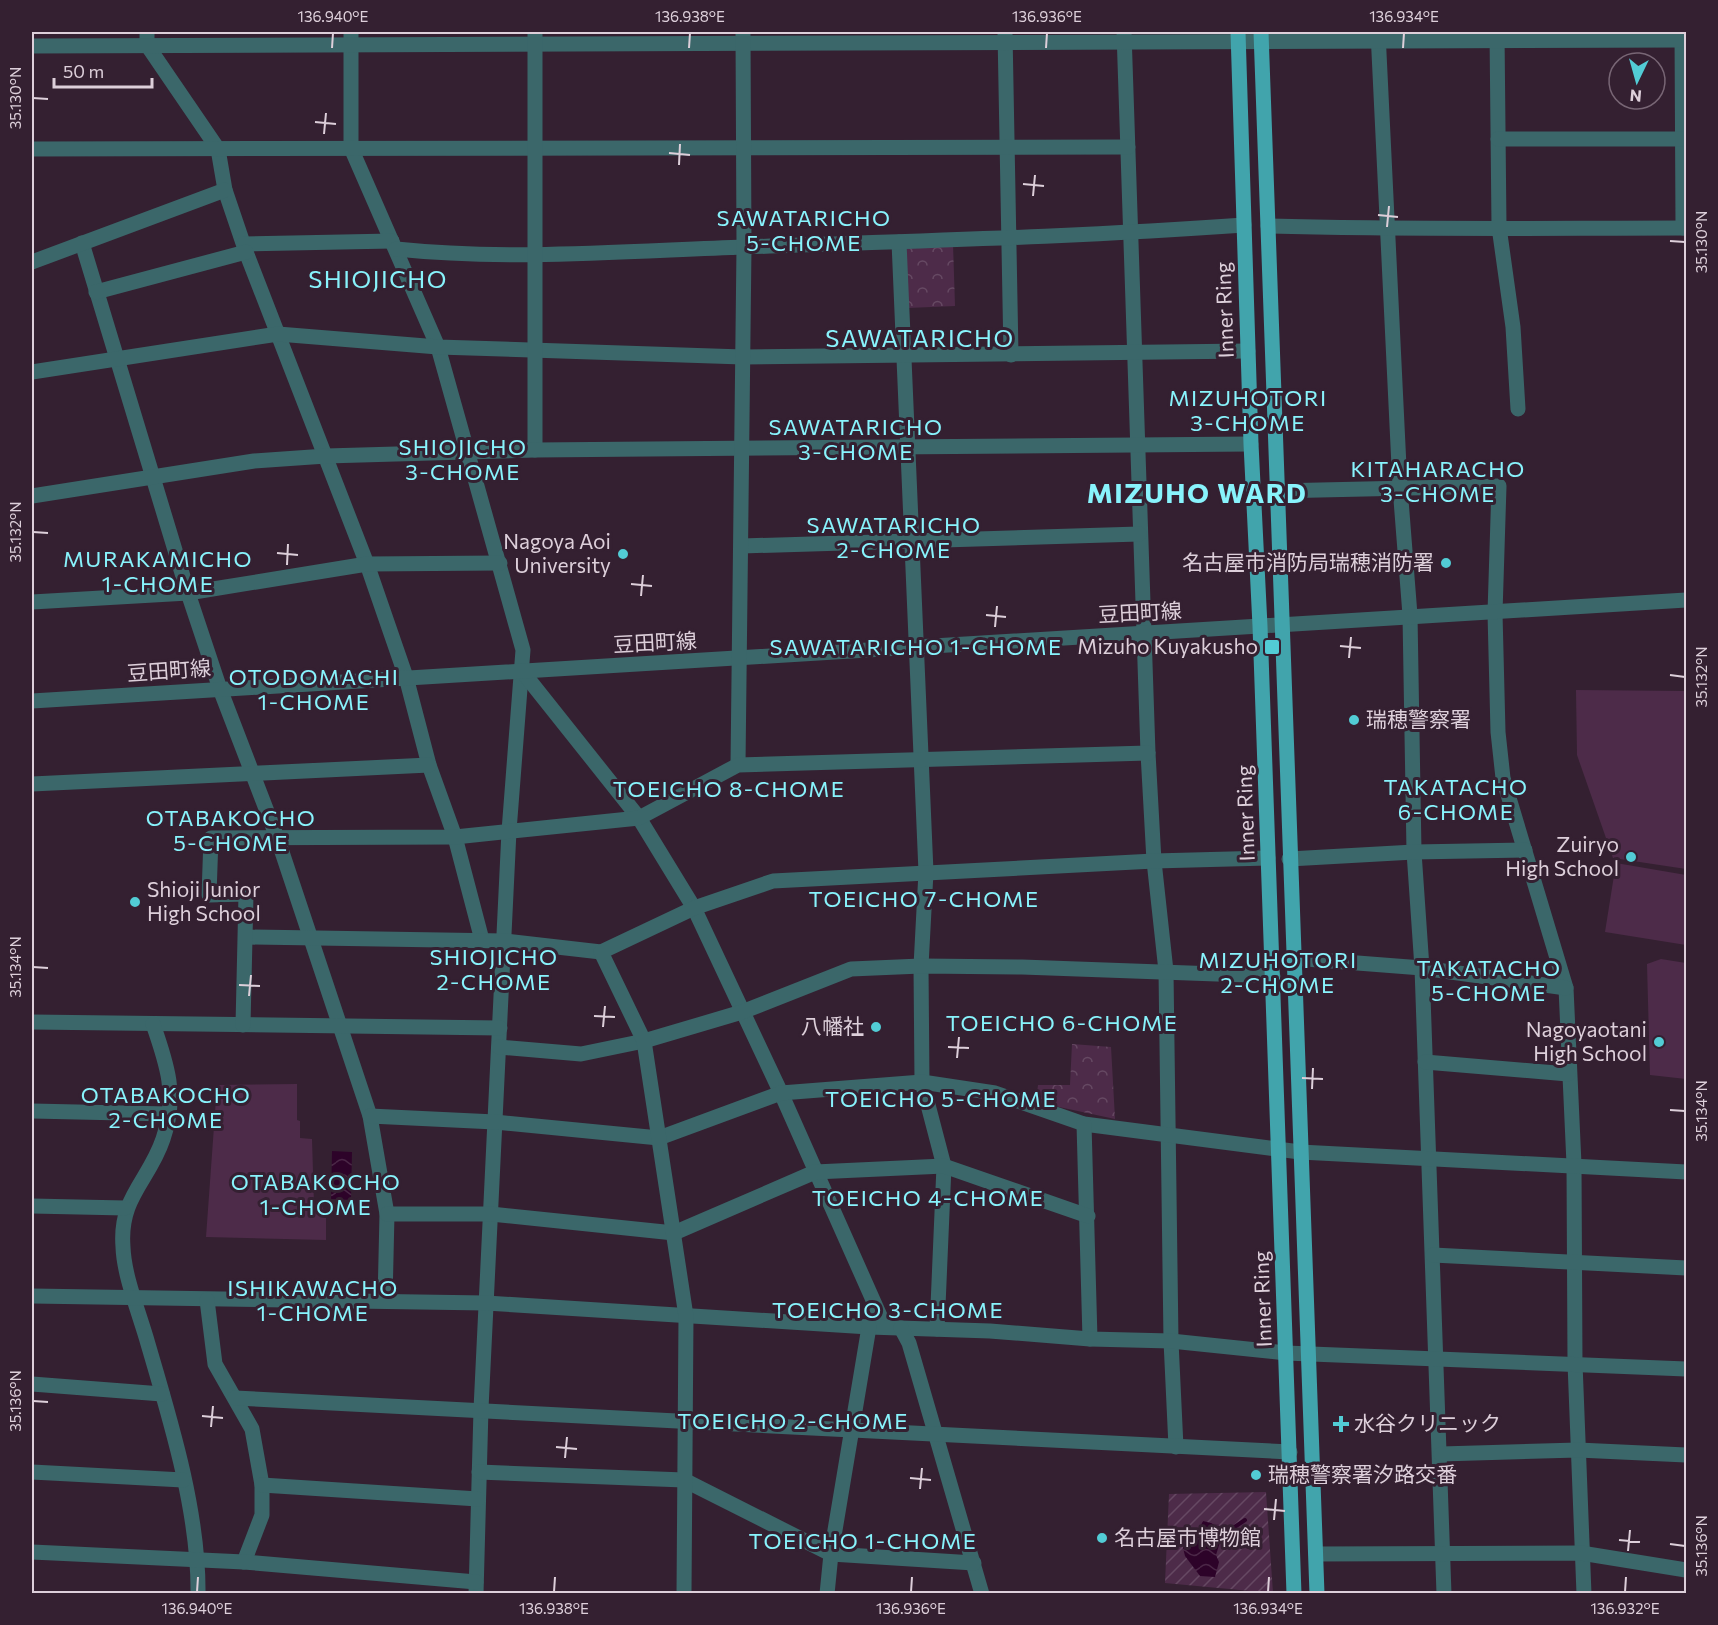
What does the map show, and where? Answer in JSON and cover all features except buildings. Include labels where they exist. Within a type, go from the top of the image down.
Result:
[{"type":"main road","name":"Inner Ring","points":[[1261,36],[1275,491],[1317,1593]]},
{"type":"main road","name":"Inner Ring","points":[[1239,37],[1251,444],[1260,626],[1294,1593]]},
{"type":"street","points":[[1378,35],[1400,487],[1410,615],[1414,852],[1422,968],[1441,1454],[1444,1593]]},
{"type":"street","points":[[32,46],[147,38],[1378,35],[1684,37],[1685,228],[1499,227],[1389,230],[1268,226]]},
{"type":"street","points":[[1497,36],[1499,227],[1513,327],[1518,409]]},
{"type":"street","points":[[1006,37],[1011,355]]},
{"type":"street","points":[[1124,37],[1148,753],[1154,861],[1166,970],[1171,1341],[1176,1447]]},
{"type":"street","points":[[147,38],[218,149],[225,190],[245,248],[367,564],[406,677],[429,765],[455,837],[482,940]]},
{"type":"street","points":[[32,1552],[244,1562],[476,1588],[481,1409],[509,831],[523,650],[438,347],[351,148],[351,38]]},
{"type":"street","points":[[535,38],[535,450]]},
{"type":"street","points":[[738,765],[742,546],[744,38]]},
{"type":"street","points":[[1498,139],[1683,139]]},
{"type":"street","points":[[32,149],[1128,147]]},
{"type":"street","points":[[32,262],[225,190]]},
{"type":"street","points":[[96,292],[245,248],[394,245],[454,255],[534,255],[1130,233],[1244,225]]},
{"type":"street","points":[[899,242],[902,355],[926,872],[921,966],[922,1082],[944,1166],[937,1329]]},
{"type":"street","points":[[82,243],[188,593],[220,688],[278,840],[370,1116],[387,1214],[385,1301]]},
{"type":"street","points":[[32,372],[279,334],[438,347],[743,357],[1248,351]]},
{"type":"street","points":[[32,496],[254,461],[326,456],[535,450],[1137,443],[1251,444]]},
{"type":"street","points":[[1275,491],[1499,486],[1494,613],[1503,778],[1566,988],[1568,1074],[1574,1164],[1575,1363],[1584,1593]]},
{"type":"street","points":[[742,546],[1139,534]]},
{"type":"street","points":[[32,602],[188,593],[367,564],[500,563]]},
{"type":"street","name":"豆田町線","points":[[32,701],[406,677],[739,660],[917,645],[1144,634],[1410,615],[1494,613],[1686,600]]},
{"type":"street","points":[[522,671],[639,818],[694,908],[781,1093],[885,1327]]},
{"type":"street","points":[[243,1025],[246,894],[209,895],[211,838],[278,840],[455,837],[639,818],[738,765],[922,762],[1148,753]]},
{"type":"street","points":[[32,784],[429,765]]},
{"type":"street","points":[[1289,859],[1414,852],[1525,850]]},
{"type":"street","points":[[246,937],[482,940],[601,952],[694,908],[773,881],[1154,861],[1268,858]]},
{"type":"street","points":[[601,952],[644,1041],[686,1316],[684,1593]]},
{"type":"street","points":[[1293,958],[1422,968],[1566,988]]},
{"type":"street","points":[[499,1047],[581,1054],[644,1041],[742,1012],[851,969],[921,966],[1166,970],[1273,976]]},
{"type":"street","points":[[32,1022],[500,1028]]},
{"type":"street","points":[[153,1024],[169,1071],[169,1114],[163,1140],[125,1208],[123,1249],[183,1480],[198,1561],[198,1593]]},
{"type":"street","points":[[1425,1062],[1568,1074]]},
{"type":"street","points":[[370,1116],[495,1122],[659,1138],[781,1093],[922,1082],[995,1092],[1084,1124],[1279,1147],[1300,1152],[1429,1156],[1686,1172]]},
{"type":"street","points":[[32,1111],[169,1114]]},
{"type":"street","points":[[1084,1124],[1090,1339]]},
{"type":"street","points":[[387,1214],[491,1214],[674,1233],[815,1172],[944,1166],[1088,1216]]},
{"type":"street","points":[[32,1206],[125,1208]]},
{"type":"street","points":[[1433,1255],[1686,1268]]},
{"type":"street","points":[[32,1296],[486,1303],[868,1327],[1171,1341],[1286,1353],[1436,1357],[1686,1369]]},
{"type":"street","points":[[207,1300],[215,1364],[252,1429],[262,1485],[261,1522],[244,1562]]},
{"type":"street","points":[[827,1593],[831,1554],[868,1327]]},
{"type":"street","points":[[901,1328],[909,1343],[982,1593]]},
{"type":"street","points":[[32,1384],[162,1394]]},
{"type":"street","points":[[235,1398],[684,1419],[937,1437],[1290,1452]]},
{"type":"street","points":[[1441,1454],[1578,1450],[1686,1455]]},
{"type":"street","points":[[32,1472],[183,1480]]},
{"type":"street","points":[[479,1472],[684,1480],[831,1554],[974,1563]]},
{"type":"street","points":[[262,1485],[478,1499]]},
{"type":"street","points":[[1316,1554],[1581,1553],[1686,1570]]},
{"type":"green space","points":[[953,244],[955,306],[907,308],[905,246]]},
{"type":"green space","points":[[1576,690],[1686,691],[1686,869],[1613,858],[1577,755]]},
{"type":"green space","points":[[1616,863],[1686,875],[1686,945],[1605,932]]},
{"type":"green space","points":[[1661,959],[1686,963],[1686,1079],[1650,1075],[1647,964]]},
{"type":"green space","points":[[1072,1044],[1111,1047],[1115,1119],[1036,1102],[1038,1085],[1070,1085]]},
{"type":"green space","points":[[297,1084],[297,1120],[300,1121],[300,1138],[312,1139],[314,1205],[322,1206],[326,1217],[326,1240],[206,1237],[217,1085]]},
{"type":"green space","points":[[1266,1492],[1273,1593],[1165,1583],[1169,1494]]},
{"type":"water","points":[[332,1151],[352,1152],[351,1200],[331,1199]]},
{"type":"water","points":[[1203,1521],[1219,1525],[1221,1539],[1216,1555],[1219,1562],[1215,1577],[1200,1576],[1185,1556],[1183,1548],[1187,1538],[1198,1531]]},
{"type":"waterway","points":[[1216,1532],[1233,1528],[1245,1520]]},
{"type":"place","name":"Nagoya Aoi University","points":[[623,554]]},
{"type":"place","name":"名古屋市消防局瑞穂消防署","points":[[1446,563]]},
{"type":"place","name":"Mizuho Kuyakusho","points":[[1272,647]]},
{"type":"place","name":"瑞穂警察署","points":[[1354,720]]},
{"type":"place","name":"Zuiryo High School","points":[[1631,857]]},
{"type":"place","name":"Shioji Junior High School","points":[[135,902]]},
{"type":"place","name":"八幡社","points":[[876,1027]]},
{"type":"place","name":"Nagoyaotani High School","points":[[1659,1042]]},
{"type":"place","name":"水谷クリニック","points":[[1341,1424]]},
{"type":"place","name":"瑞穂警察署汐路交番","points":[[1256,1475]]},
{"type":"place","name":"名古屋市博物館","points":[[1102,1538]]},
{"type":"district","name":"SAWATARICHO 5-CHOME","points":[[804,230]]},
{"type":"district","name":"SHIOJICHO","points":[[378,280]]},
{"type":"district","name":"SAWATARICHO","points":[[920,339]]},
{"type":"district","name":"MIZUHOTORI 3-CHOME","points":[[1248,410]]},
{"type":"district","name":"SAWATARICHO 3-CHOME","points":[[856,440]]},
{"type":"district","name":"SHIOJICHO 3-CHOME","points":[[463,460]]},
{"type":"district","name":"KITAHARACHO 3-CHOME","points":[[1438,482]]},
{"type":"district","name":"MIZUHO WARD","points":[[1197,494]]},
{"type":"district","name":"SAWATARICHO 2-CHOME","points":[[894,538]]},
{"type":"district","name":"MURAKAMICHO 1-CHOME","points":[[158,572]]},
{"type":"district","name":"SAWATARICHO 1-CHOME","points":[[916,647]]},
{"type":"district","name":"OTODOMACHI 1-CHOME","points":[[314,690]]},
{"type":"district","name":"TOEICHO 8-CHOME","points":[[729,789]]},
{"type":"district","name":"TAKATACHO 6-CHOME","points":[[1456,800]]},
{"type":"district","name":"OTABAKOCHO 5-CHOME","points":[[231,830]]},
{"type":"district","name":"TOEICHO 7-CHOME","points":[[924,899]]},
{"type":"district","name":"SHIOJICHO 2-CHOME","points":[[494,970]]},
{"type":"district","name":"MIZUHOTORI 2-CHOME","points":[[1278,972]]},
{"type":"district","name":"TAKATACHO 5-CHOME","points":[[1489,980]]},
{"type":"district","name":"TOEICHO 6-CHOME","points":[[1062,1023]]},
{"type":"district","name":"TOEICHO 5-CHOME","points":[[941,1099]]},
{"type":"district","name":"OTABAKOCHO 2-CHOME","points":[[166,1108]]},
{"type":"district","name":"OTABAKOCHO 1-CHOME","points":[[316,1194]]},
{"type":"district","name":"TOEICHO 4-CHOME","points":[[928,1198]]},
{"type":"district","name":"ISHIKAWACHO 1-CHOME","points":[[313,1300]]},
{"type":"district","name":"TOEICHO 3-CHOME","points":[[888,1310]]},
{"type":"district","name":"TOEICHO 2-CHOME","points":[[793,1421]]},
{"type":"district","name":"TOEICHO 1-CHOME","points":[[863,1541]]}]
